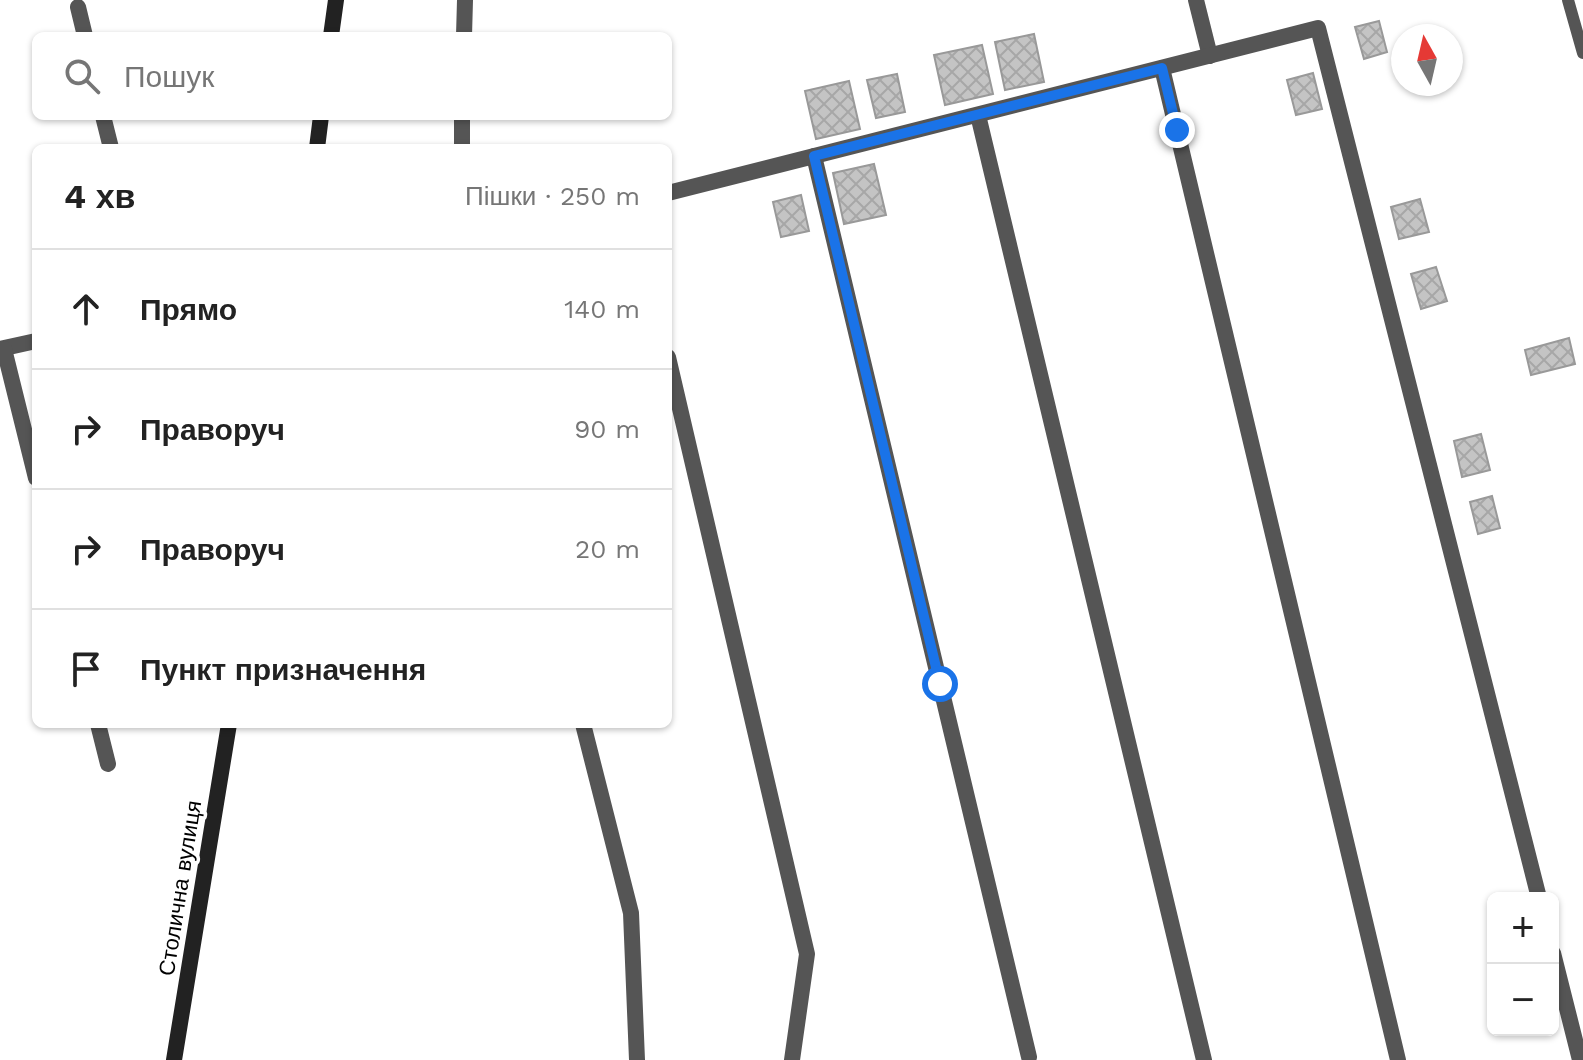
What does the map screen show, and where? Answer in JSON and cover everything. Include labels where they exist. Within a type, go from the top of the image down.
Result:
[{"type":"main road","points":[[332,32],[336,0]]},
{"type":"main road","points":[[318,144],[320,120]]},
{"type":"main road","name":"Столична вулиця","points":[[174,1060],[228,728]]},
{"type":"street","points":[[464,32],[465,0]]},
{"type":"street","points":[[1196,0],[1210,56]]},
{"type":"street","points":[[78,7],[84,32]]},
{"type":"street","points":[[672,192],[1318,28],[1537,892]]},
{"type":"street","points":[[1162,68],[1398,1060]]},
{"type":"street","points":[[978,115],[1204,1060]]},
{"type":"street","points":[[104,120],[110,144]]},
{"type":"street","points":[[462,120],[462,144]]},
{"type":"street","points":[[814,156],[1029,1057]]},
{"type":"street","points":[[32,342],[2,349],[32,463]]},
{"type":"street","points":[[672,374],[807,954],[792,1060]]},
{"type":"street","points":[[99,728],[108,764]]},
{"type":"street","points":[[584,728],[631,913],[637,1060]]},
{"type":"street","points":[[1556,964],[1580,1060]]},
{"type":"lane","points":[[1568,0],[1583,53]]},
{"type":"building","points":[[1379,21],[1387,52],[1364,59],[1355,27]]},
{"type":"building","points":[[1034,34],[1044,82],[1005,90],[995,42]]},
{"type":"building","points":[[982,45],[993,94],[945,105],[934,55]]},
{"type":"building","points":[[1313,73],[1322,109],[1296,115],[1287,80]]},
{"type":"building","points":[[897,74],[905,112],[876,118],[867,80]]},
{"type":"building","points":[[849,81],[860,129],[816,139],[805,91]]},
{"type":"building","points":[[874,164],[886,215],[844,224],[833,173]]},
{"type":"building","points":[[801,195],[809,231],[781,237],[773,202]]},
{"type":"building","points":[[1420,199],[1429,232],[1399,239],[1391,207]]},
{"type":"building","points":[[1436,267],[1447,301],[1421,309],[1411,274]]},
{"type":"building","points":[[1569,338],[1575,364],[1531,375],[1525,350]]},
{"type":"building","points":[[1481,434],[1490,470],[1462,477],[1454,441]]},
{"type":"building","points":[[1492,496],[1500,528],[1478,534],[1470,502]]},
{"type":"route","points":[[940,684],[814,156],[1162,68],[1177,130]]}]
